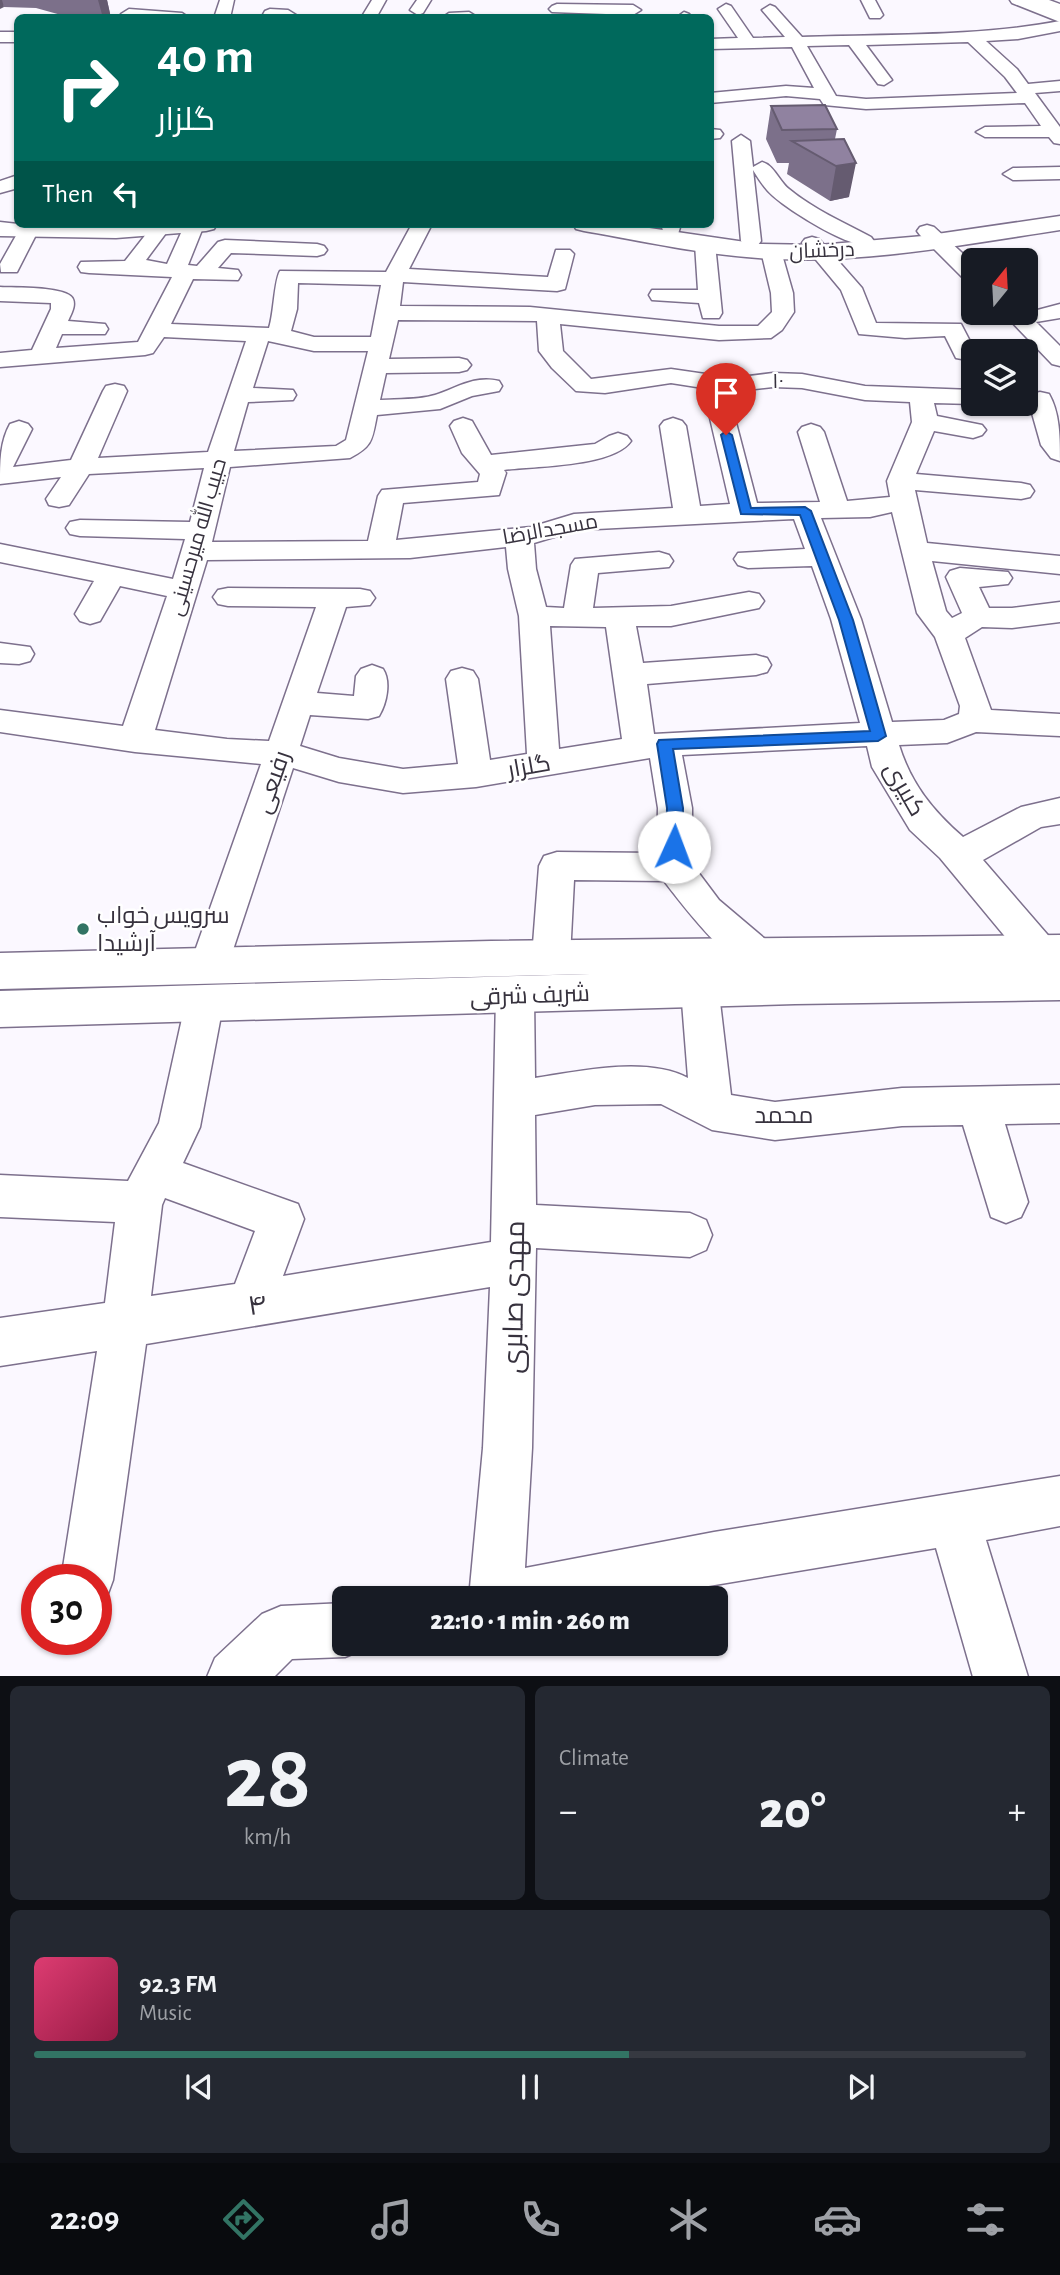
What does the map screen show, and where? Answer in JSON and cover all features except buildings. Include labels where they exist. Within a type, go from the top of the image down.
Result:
[{"type":"main road","points":[[1018,0],[1060,17]]},
{"type":"main road","points":[[1034,0],[1060,10]]},
{"type":"main road","name":"درخشان","points":[[608,228],[705,244],[863,249],[1060,213]]},
{"type":"main road","name":"درخشان","points":[[815,247],[1060,223]]},
{"type":"main road","points":[[125,228],[169,228]]},
{"type":"main road","name":"درخشان","points":[[676,228],[761,246]]},
{"type":"main road","name":"شریف شرقی","points":[[0,1009],[206,985],[551,957],[758,955],[1053,962]]},
{"type":"main road","name":"شریف شرقی","points":[[0,971],[206,985],[515,996],[910,984],[1053,962]]},
{"type":"street","points":[[130,14],[143,0]]},
{"type":"street","points":[[868,0],[875,15]]},
{"type":"street","points":[[557,9],[633,10]]},
{"type":"street","points":[[770,10],[796,40],[828,97]]},
{"type":"street","points":[[713,14],[728,12],[748,42]]},
{"type":"street","points":[[714,53],[748,42],[796,40],[813,34],[853,39],[972,37],[1018,34],[1060,26]]},
{"type":"street","points":[[972,37],[996,58],[1057,135]]},
{"type":"street","points":[[853,39],[884,80]]},
{"type":"street","points":[[970,60],[996,58]]},
{"type":"street","points":[[714,98],[786,91],[866,104],[1026,94],[1060,86]]},
{"type":"street","points":[[985,132],[1057,135]]},
{"type":"street","points":[[388,313],[530,314],[719,333],[763,333],[774,325],[783,312],[782,293],[761,246],[741,141]]},
{"type":"street","points":[[762,168],[776,191],[864,241]]},
{"type":"street","points":[[1013,174],[1060,173]]},
{"type":"street","points":[[9,267],[22,228]]},
{"type":"street","points":[[151,339],[187,272],[199,228]]},
{"type":"street","points":[[139,268],[135,260],[159,229]]},
{"type":"street","points":[[0,476],[80,467],[341,453],[358,444],[394,277],[425,232]]},
{"type":"street","points":[[931,236],[961,264]]},
{"type":"street","points":[[660,295],[710,305],[705,244]]},
{"type":"street","points":[[187,272],[225,246],[317,250]]},
{"type":"street","points":[[815,247],[851,288],[867,329],[953,329],[961,346]]},
{"type":"street","points":[[394,277],[557,284],[563,254]]},
{"type":"street","points":[[89,267],[230,275]]},
{"type":"street","name":"حبیب الله میرحسینی","points":[[135,740],[198,541],[239,395],[268,335],[286,309],[288,276],[394,277]]},
{"type":"street","points":[[0,294],[52,296],[62,299],[62,309],[40,358]]},
{"type":"street","points":[[1038,314],[1060,311]]},
{"type":"street","name":"۱۰","points":[[549,318],[547,341],[553,358],[566,366],[585,386],[605,386],[671,376],[714,383],[802,381],[865,393],[961,397]]},
{"type":"street","points":[[1028,326],[1059,355]]},
{"type":"street","points":[[54,327],[97,329]]},
{"type":"street","points":[[0,360],[40,358],[151,339],[268,335],[378,355],[459,365]]},
{"type":"street","points":[[1038,357],[1059,355]]},
{"type":"street","points":[[714,383],[746,512]]},
{"type":"street","points":[[366,409],[440,402],[466,389],[490,386]]},
{"type":"street","points":[[239,395],[284,394]]},
{"type":"street","points":[[921,395],[925,422],[901,492],[932,613],[949,635],[976,706],[974,721]]},
{"type":"street","points":[[59,499],[124,396],[110,465]]},
{"type":"street","points":[[1042,397],[1054,445],[1060,453]]},
{"type":"street","points":[[925,422],[973,430]]},
{"type":"street","points":[[674,426],[688,514]]},
{"type":"street","points":[[0,467],[19,429]]},
{"type":"street","name":"کبیری","points":[[811,432],[820,510],[822,558],[846,620],[889,767],[922,821],[959,856],[1053,962]]},
{"type":"street","points":[[473,445],[513,440]]},
{"type":"street","points":[[473,445],[601,451],[618,441]]},
{"type":"street","points":[[380,549],[391,496],[490,489],[493,473],[473,445]]},
{"type":"street","name":"مسجدالرضا","points":[[80,528],[198,541],[410,549],[534,535],[574,522],[688,514],[870,509],[901,492],[1021,491]]},
{"type":"street","points":[[520,537],[522,569],[534,616],[544,763]]},
{"type":"street","points":[[915,551],[1060,565]]},
{"type":"street","points":[[0,553],[183,590]]},
{"type":"street","points":[[748,559],[822,558]]},
{"type":"street","points":[[577,618],[585,565],[659,561]]},
{"type":"street","points":[[90,614],[112,575]]},
{"type":"street","points":[[979,617],[960,577],[998,578]]},
{"type":"street","name":"رفیعی","points":[[89,1564],[148,1188],[179,1128],[206,985],[282,753],[299,704],[347,598],[228,597]]},
{"type":"street","points":[[534,616],[671,616],[749,601]]},
{"type":"street","points":[[949,635],[966,622],[979,617],[1012,618],[1060,612]]},
{"type":"street","points":[[619,618],[630,675],[675,808],[674,867],[706,911],[758,955]]},
{"type":"street","points":[[630,675],[756,665]]},
{"type":"street","points":[[299,704],[368,708],[372,676]]},
{"type":"street","points":[[462,679],[476,775]]},
{"type":"street","name":"گلزار","points":[[0,721],[227,751],[282,753],[339,769],[403,781],[476,775],[652,746],[947,731],[974,721],[1060,725]]},
{"type":"street","points":[[959,856],[1033,816],[1060,811]]},
{"type":"street","points":[[551,957],[557,866],[674,867]]},
{"type":"street","name":"مهدی صابری","points":[[497,1586],[504,1519],[513,1357],[515,996]]},
{"type":"street","points":[[701,1002],[712,1111]]},
{"type":"street","name":"محمد","points":[[514,1100],[595,1087],[665,1086],[712,1111],[775,1121],[902,1107],[1060,1104]]},
{"type":"street","points":[[979,1106],[1006,1202]]},
{"type":"street","points":[[0,1196],[148,1188],[282,1219],[250,1305]]},
{"type":"street","name":"۴","points":[[0,1342],[250,1305],[514,1243],[690,1235]]},
{"type":"street","points":[[559,1586],[614,1573],[954,1521],[1060,1501]]},
{"type":"street","points":[[954,1521],[1001,1676]]},
{"type":"street","points":[[234,1676],[281,1633],[332,1631]]},
{"type":"place","name":"سرویس خواب آرشیدا","points":[[83,929]]},
{"type":"route","points":[[674,847],[675,808],[664,744],[878,736],[846,620],[805,511],[746,512],[726,435]]}]
